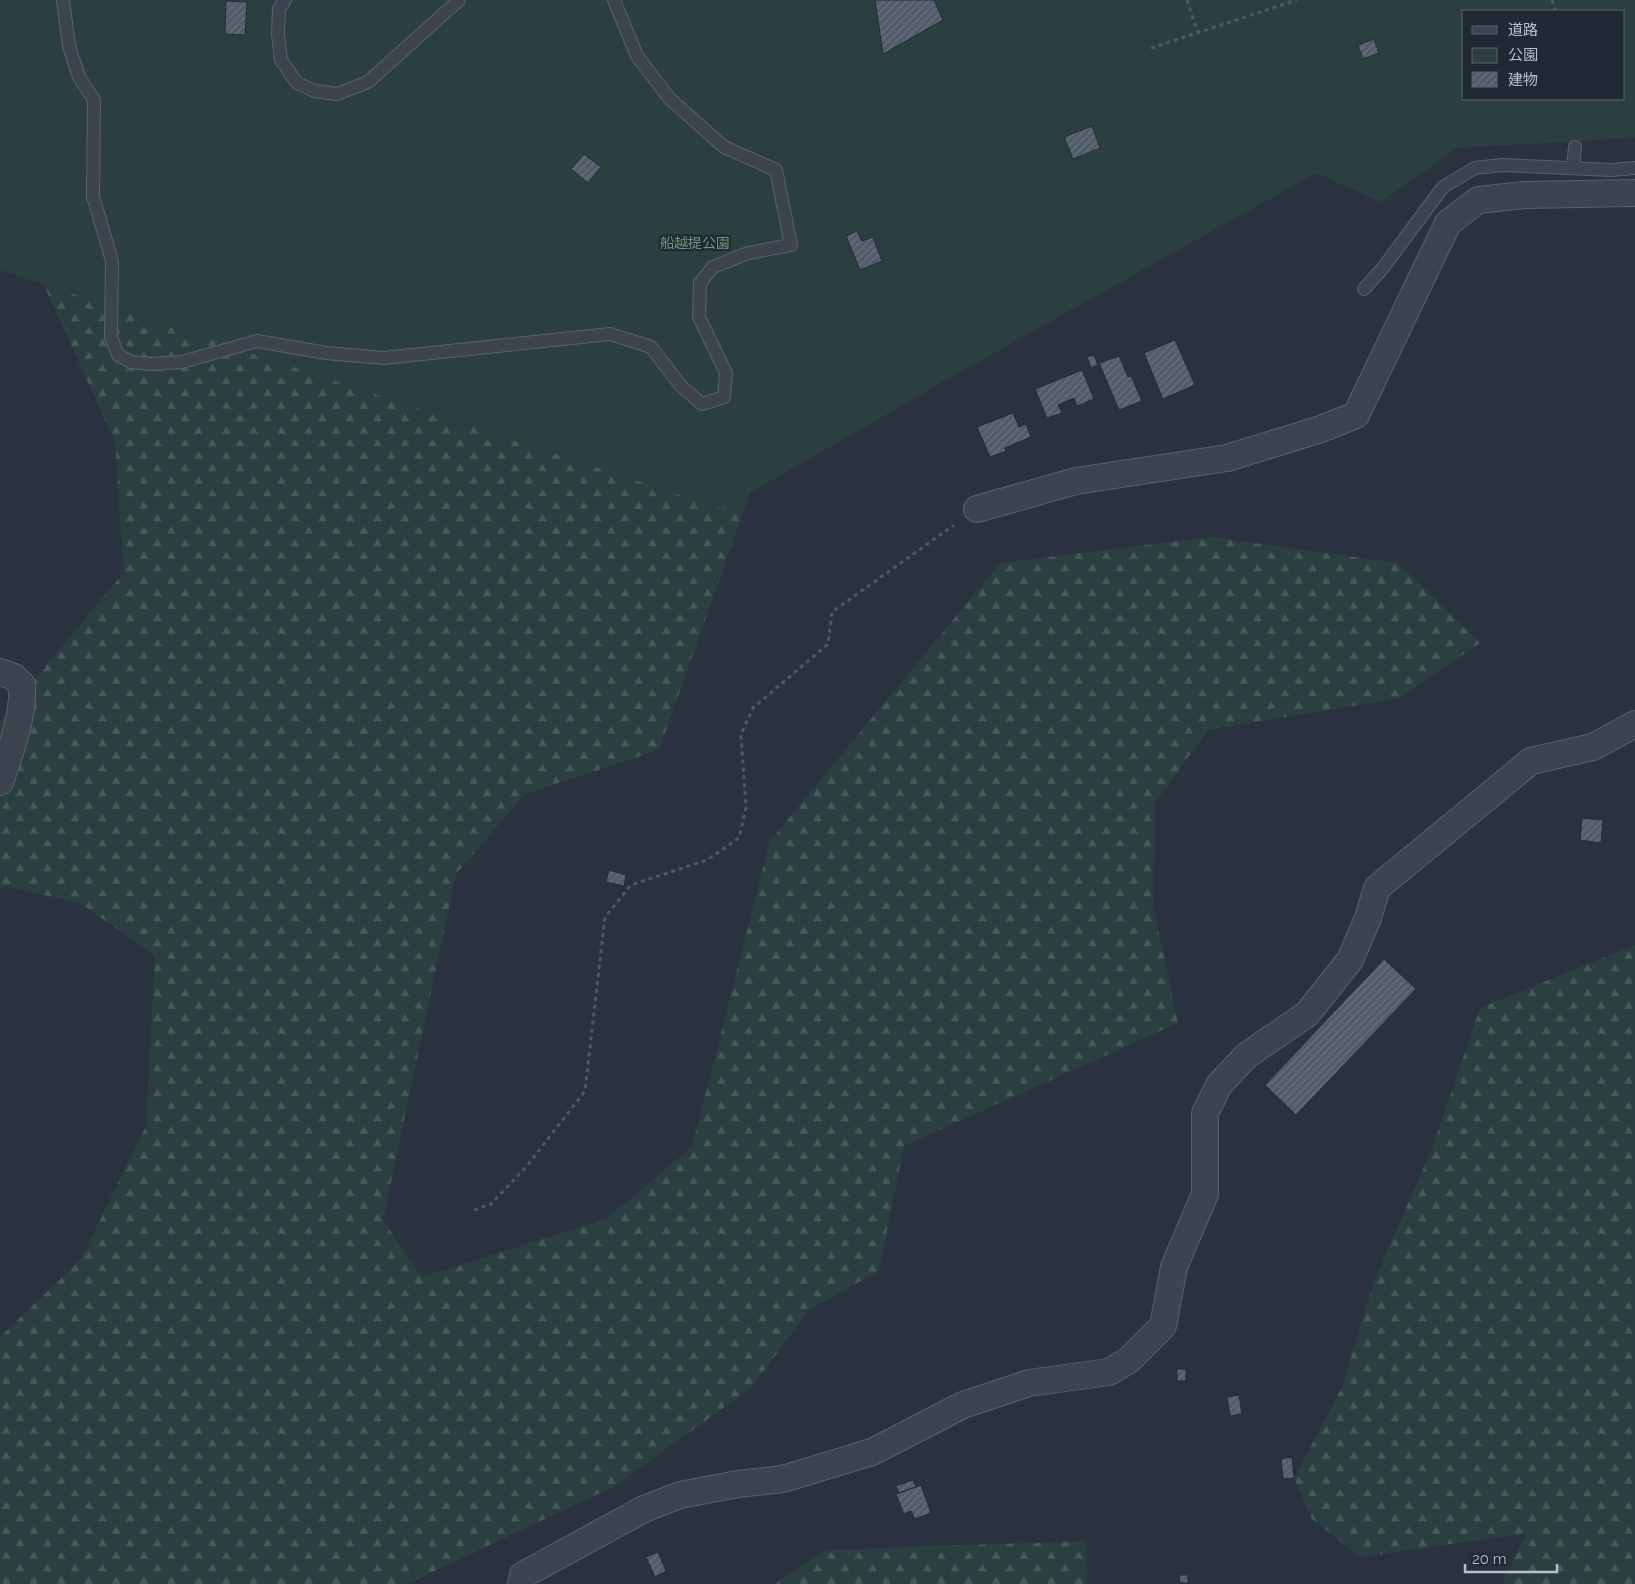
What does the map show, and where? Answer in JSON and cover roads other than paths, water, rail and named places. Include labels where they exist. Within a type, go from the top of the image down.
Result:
[{"type":"street","points":[[977,509],[1076,481],[1227,458],[1321,429],[1356,415],[1448,223],[1478,200],[1525,195],[1635,193]]},
{"type":"street","points":[[0,672],[14,677],[22,685],[23,698],[10,754],[0,782]]},
{"type":"street","points":[[521,1584],[524,1575],[644,1509],[680,1495],[738,1484],[783,1479],[872,1452],[962,1405],[1029,1383],[1109,1372],[1129,1360],[1163,1326],[1174,1267],[1205,1194],[1205,1113],[1219,1085],[1246,1056],[1308,1014],[1350,960],[1368,918],[1377,888],[1531,762],[1593,747],[1635,724]]},
{"type":"lane","points":[[63,0],[69,46],[79,77],[94,100],[93,196],[112,261],[111,337],[118,355],[131,362],[151,364],[182,362],[257,341],[326,353],[384,358],[610,334],[651,347],[681,386],[702,404],[724,397],[726,373],[699,317],[700,282],[713,267],[748,254],[792,245],[776,170],[724,147],[669,98],[637,56],[614,0]]},
{"type":"lane","points":[[285,0],[278,9],[281,60],[297,83],[314,91],[337,94],[368,82],[459,0]]},
{"type":"lane","points":[[1573,168],[1574,147]]},
{"type":"lane","points":[[1364,289],[1382,269],[1443,187],[1475,168],[1502,165],[1611,170],[1635,168]]},
{"type":"park label","name":"船越提公園","points":[[695,243]]}]
